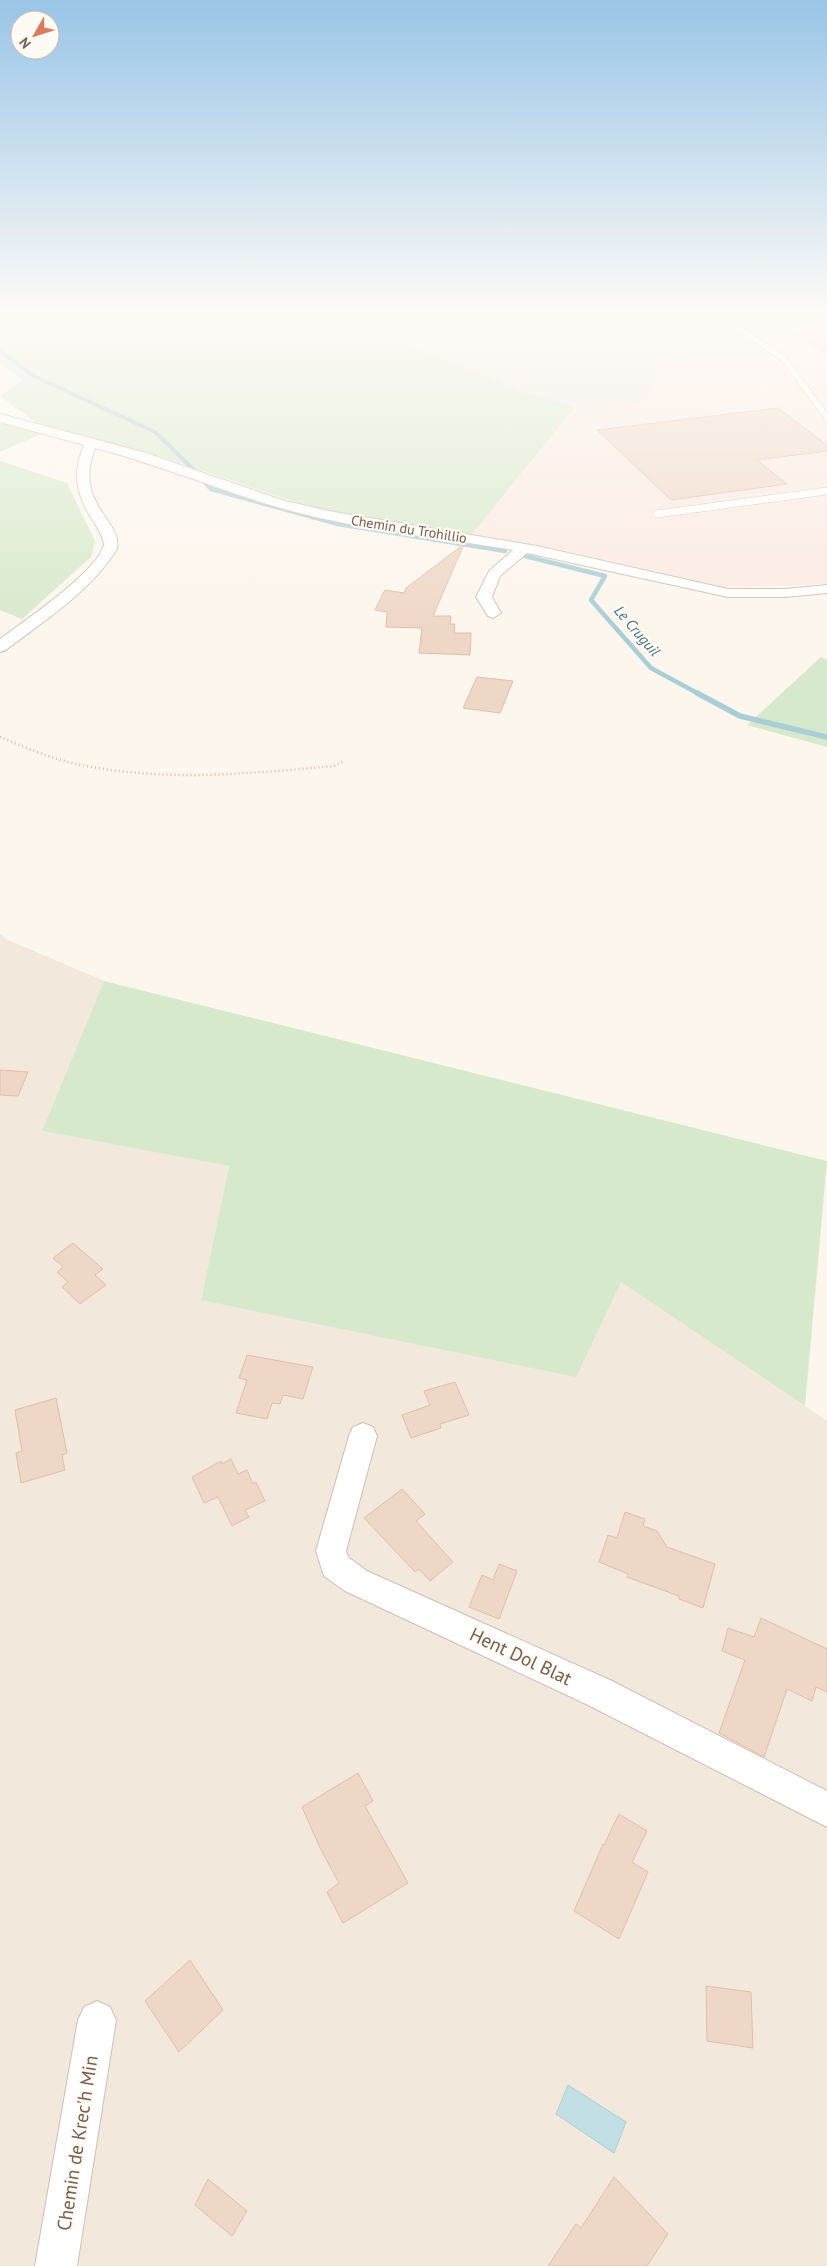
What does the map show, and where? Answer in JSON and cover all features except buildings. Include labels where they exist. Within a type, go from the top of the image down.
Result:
[{"type":"street","name":"Chemin du Trohillio","points":[[3,419],[156,461],[296,508],[596,562],[698,588],[728,593],[785,594],[827,589]]},
{"type":"street","points":[[0,647],[68,593],[100,562],[110,549],[111,542],[108,534],[82,491],[82,467],[90,443]]},
{"type":"street","points":[[492,613],[484,597],[494,574],[524,548]]},
{"type":"street","name":"Hent Dol Blat","points":[[363,1436],[331,1551],[335,1566],[356,1581],[598,1692],[827,1810]]},
{"type":"street","name":"Chemin de Krec'h Min","points":[[56,2266],[97,2020]]},
{"type":"lane","points":[[657,514],[827,491]]},
{"type":"path","points":[[0,737],[67,762],[151,774],[237,774],[334,766],[344,762]]},
{"type":"shaded area","points":[[565,419],[827,419],[827,584],[725,587],[563,550],[472,534]]},
{"type":"shaded area","points":[[0,934],[8,940],[104,981],[42,1131],[229,1166],[201,1299],[620,1281],[827,1421],[827,2266],[0,2266]]},
{"type":"green space","points":[[31,419],[565,419],[472,534],[312,508],[162,457],[37,423]]},
{"type":"green space","points":[[0,423],[41,434],[0,452]]},
{"type":"green space","points":[[0,461],[67,483],[95,541],[91,557],[22,619],[0,610]]},
{"type":"green space","points":[[821,657],[827,660],[827,747],[747,725]]},
{"type":"green space","points":[[104,981],[827,1161],[805,1406],[621,1282],[576,1377],[201,1300],[229,1166],[42,1131]]},
{"type":"water","points":[[568,2085],[626,2122],[614,2153],[556,2114]]},
{"type":"waterway","name":"Le Cruguil","points":[[126,419],[155,432],[196,472]]},
{"type":"waterway","name":"Le Cruguil","points":[[201,478],[204,482]]},
{"type":"waterway","name":"Le Cruguil","points":[[203,480],[211,489],[338,524],[505,551]]},
{"type":"waterway","name":"Le Cruguil","points":[[521,555],[605,576],[591,600],[651,668],[699,694]]},
{"type":"waterway","name":"Le Cruguil","points":[[697,693],[740,716],[827,737]]}]
